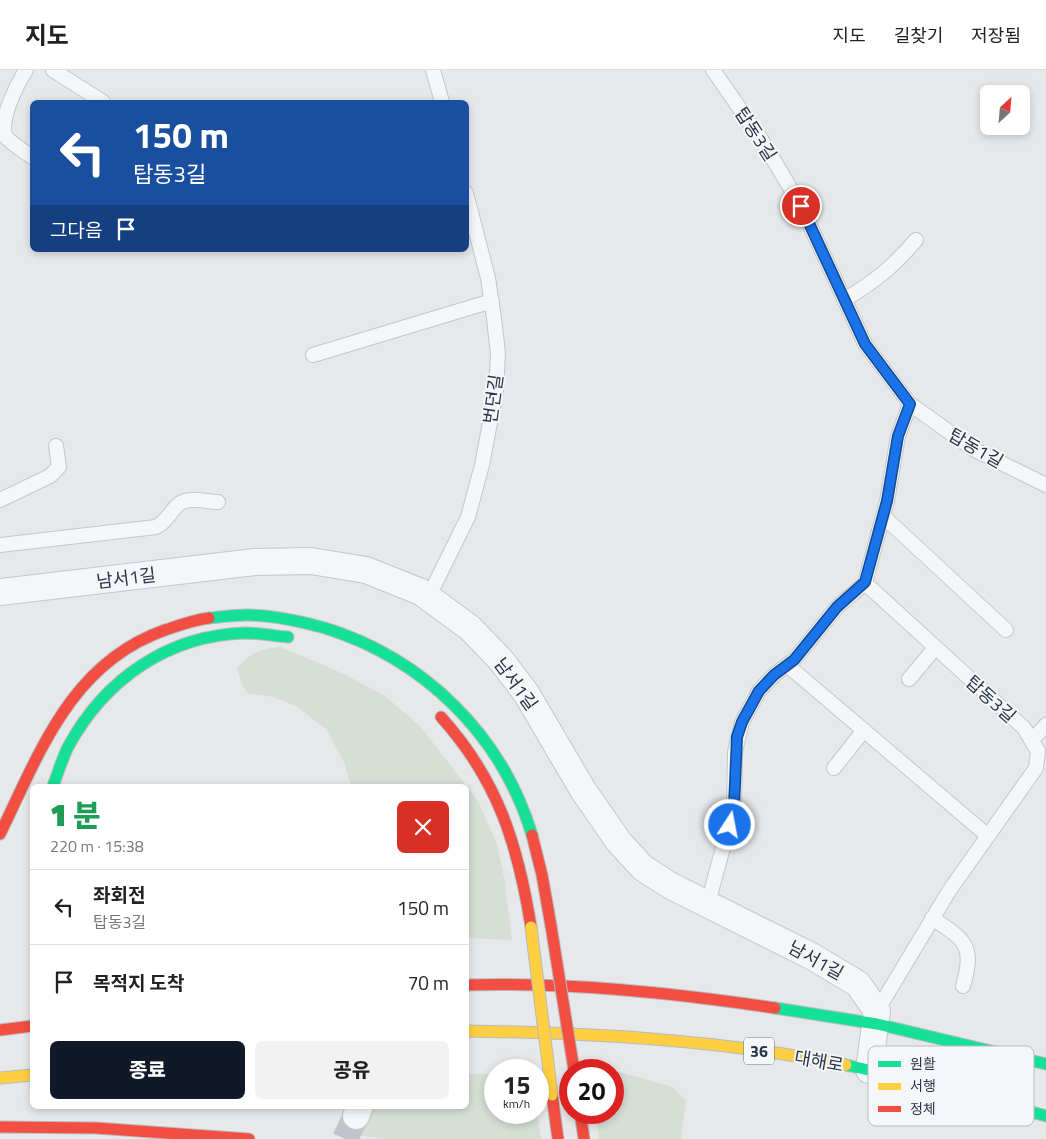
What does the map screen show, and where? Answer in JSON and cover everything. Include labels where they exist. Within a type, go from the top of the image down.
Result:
[{"type":"highway","points":[[0,834],[54,725],[68,704],[98,669],[118,654],[160,629],[209,616],[233,613],[285,617],[341,633],[397,660],[443,693],[476,728],[500,761],[528,819],[544,880],[572,1059]]},
{"type":"highway","points":[[54,784],[68,743],[81,721],[98,700],[130,669],[180,645],[222,636],[254,633],[300,639]]},
{"type":"highway","points":[[432,709],[463,742],[480,765],[495,795],[519,859],[531,927],[558,1139]]},
{"type":"highway","points":[[469,985],[588,987],[680,994],[877,1018],[980,1046]]},
{"type":"highway","points":[[0,1030],[30,1026]]},
{"type":"highway","name":"대해로","points":[[469,1031],[545,1032],[653,1039],[778,1054],[868,1070]]},
{"type":"highway","points":[[0,1078],[30,1075]]},
{"type":"highway","points":[[582,1124],[584,1139]]},
{"type":"highway","points":[[0,1127],[96,1128],[249,1139]]},
{"type":"street","name":"남서1길","points":[[0,592],[255,562],[311,561],[366,570],[421,592],[470,628],[500,659],[526,693],[583,790],[618,842],[643,868],[671,886],[708,903],[858,984],[877,1018]]},
{"type":"street","points":[[873,1046],[877,1018]]},
{"type":"lane","points":[[26,70],[5,106],[0,117],[0,126],[4,135],[30,155]]},
{"type":"lane","points":[[53,70],[100,100]]},
{"type":"lane","points":[[433,70],[441,100]]},
{"type":"lane","name":"탑동3길","points":[[712,70],[761,139],[801,206],[865,344],[910,404]]},
{"type":"lane","name":"번던길","points":[[428,598],[468,517],[482,465],[496,391],[498,353],[492,301],[469,205]]},
{"type":"lane","points":[[844,300],[878,279],[897,262],[916,240]]},
{"type":"lane","points":[[313,356],[492,301]]},
{"type":"lane","points":[[708,903],[734,807],[737,737],[742,722],[759,691],[774,675],[808,646],[837,607],[865,582],[883,516],[898,436],[910,404]]},
{"type":"lane","name":"탑동1길","points":[[910,404],[973,449],[1046,485]]},
{"type":"lane","points":[[0,500],[50,476],[59,467],[56,446]]},
{"type":"lane","points":[[0,545],[156,527],[166,521],[178,504],[186,500],[218,502]]},
{"type":"lane","points":[[883,516],[1006,630]]},
{"type":"lane","name":"탑동3길","points":[[865,582],[1024,728],[1033,739]]},
{"type":"lane","points":[[909,679],[935,648]]},
{"type":"lane","points":[[787,665],[988,836]]},
{"type":"lane","points":[[877,1018],[932,918],[988,836],[1041,771],[1038,751],[1033,739],[1046,725]]},
{"type":"lane","points":[[834,768],[864,730]]},
{"type":"lane","points":[[932,918],[954,933],[968,949],[969,966],[963,986]]},
{"type":"shaded area","points":[[281,647],[344,674],[385,696],[420,726],[465,784],[350,784],[344,762],[326,729],[296,706],[271,696],[249,694],[242,685],[237,668],[256,652]]},
{"type":"shaded area","points":[[469,789],[478,801],[497,844],[505,883],[512,940],[469,938]]},
{"type":"shaded area","points":[[624,1073],[673,1087],[686,1101],[681,1139],[599,1139],[597,1124],[624,1124]]},
{"type":"shaded area","points":[[484,1074],[484,1124],[539,1124],[541,1139],[386,1139],[356,1135],[369,1109],[469,1109],[469,1075]]},
{"type":"tunnel","points":[[345,1139],[356,1116]]},
{"type":"traffic: fast","points":[[209,618],[257,615],[296,621],[325,628],[361,642],[395,659],[426,681],[454,706],[479,734],[501,765],[519,799],[532,835]]},
{"type":"traffic: fast","points":[[54,784],[68,747],[83,723],[100,701],[142,665],[165,652],[190,642],[217,636],[256,633],[288,637]]},
{"type":"traffic: fast","points":[[775,1008],[877,1024],[970,1046]]},
{"type":"traffic: fast","points":[[1034,1061],[1046,1064]]},
{"type":"traffic: fast","points":[[846,1065],[868,1070]]},
{"type":"traffic: fast","points":[[1034,1113],[1046,1116]]},
{"type":"traffic: slow","points":[[531,927],[552,1095]]},
{"type":"traffic: slow","points":[[469,1031],[657,1039],[752,1049],[846,1065]]},
{"type":"traffic: slow","points":[[0,1078],[30,1075]]},
{"type":"traffic: jam","points":[[0,834],[45,742],[62,714],[82,687],[105,664],[133,645],[165,630],[192,621],[209,618]]},
{"type":"traffic: jam","points":[[441,717],[461,741],[477,765],[502,815],[512,841],[519,868],[531,927]]},
{"type":"traffic: jam","points":[[532,835],[542,875],[551,926]]},
{"type":"traffic: jam","points":[[551,926],[572,1059]]},
{"type":"traffic: jam","points":[[469,985],[583,987],[698,998],[775,1008]]},
{"type":"traffic: jam","points":[[0,1030],[30,1026]]},
{"type":"traffic: jam","points":[[552,1095],[558,1139]]},
{"type":"traffic: jam","points":[[582,1124],[584,1139]]},
{"type":"traffic: jam","points":[[0,1127],[96,1128],[249,1139]]},
{"type":"route","points":[[730,825],[736,782],[735,752],[742,722],[759,691],[774,675],[794,660],[808,646],[837,607],[865,582],[887,501],[898,436],[910,404],[865,344],[801,206]]}]
